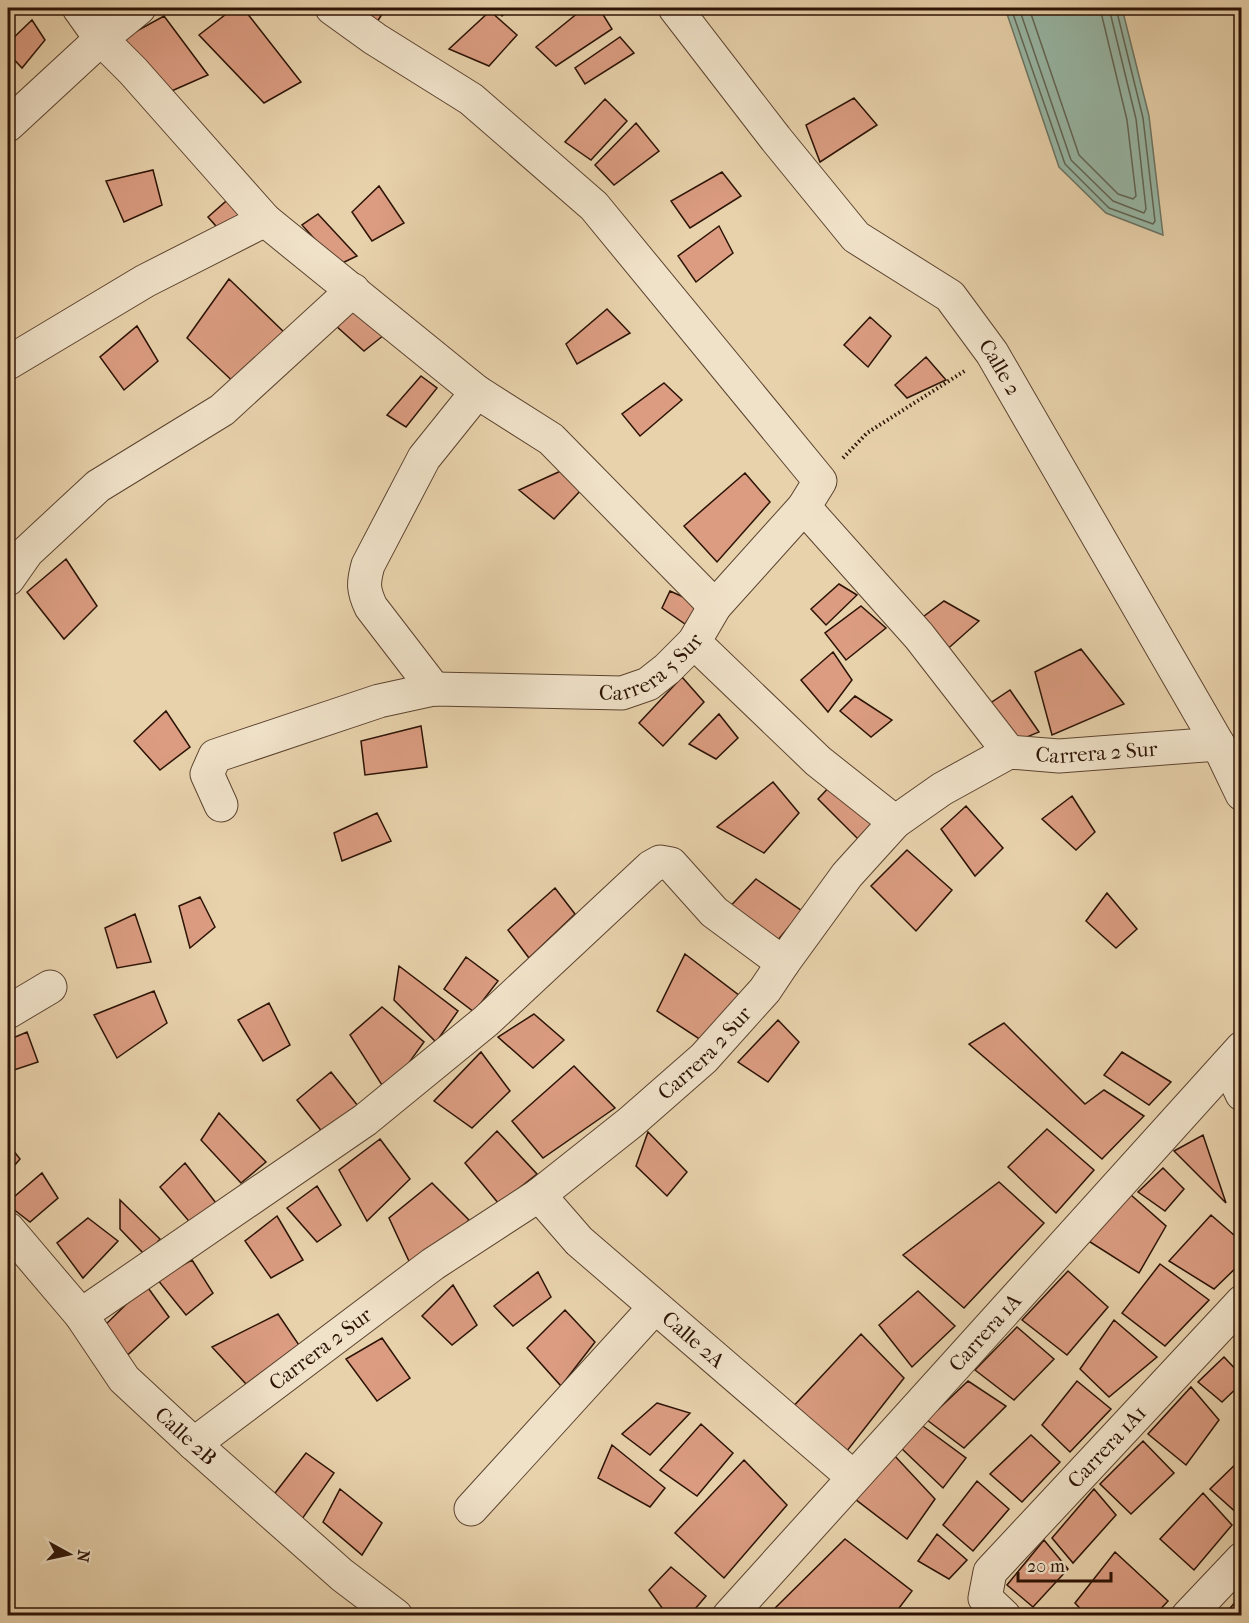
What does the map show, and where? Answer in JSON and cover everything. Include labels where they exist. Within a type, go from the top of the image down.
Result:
[{"type":"street","points":[[79,8],[101,39],[133,71],[265,220],[477,392],[551,439],[716,606]]},
{"type":"street","points":[[8,125],[101,39],[139,8]]},
{"type":"street","points":[[332,8],[375,39],[471,99],[594,206],[918,636],[1009,752]]},
{"type":"street","name":"Calle 2","points":[[675,8],[776,140],[856,237],[950,296],[992,353],[1218,744],[1242,794]]},
{"type":"street","points":[[8,363],[145,281],[265,220]]},
{"type":"street","points":[[8,579],[27,552],[98,486],[222,410],[353,290]]},
{"type":"street","points":[[434,689],[371,606],[365,593],[364,579],[368,565],[424,458],[477,392]]},
{"type":"street","name":"Carrera 5 Sur","points":[[221,805],[207,774],[215,756],[379,701],[434,689],[622,693],[648,684],[667,669],[693,642],[716,606],[812,494]]},
{"type":"street","points":[[693,642],[818,761],[896,822]]},
{"type":"street","name":"Carrera 2 Sur","points":[[194,1444],[433,1264],[539,1195],[631,1122],[704,1058],[765,990],[847,875],[896,822],[942,789],[1009,752],[1059,756],[1218,744]]},
{"type":"street","points":[[81,1315],[365,1120],[486,1022],[651,867],[660,862],[671,864],[714,912],[783,963]]},
{"type":"street","points":[[8,1012],[50,987]]},
{"type":"street","points":[[1235,1056],[1242,1094]]},
{"type":"street","name":"Carrera 1A","points":[[729,1616],[1235,1056]]},
{"type":"street","name":"Calle 2A","points":[[539,1195],[579,1241],[853,1477]]},
{"type":"street","name":"Calle 2B","points":[[8,1229],[81,1315],[124,1378],[194,1444],[342,1575],[396,1616]]},
{"type":"street","name":"Carrera 1A1","points":[[995,1607],[990,1572],[1242,1302]]},
{"type":"street","points":[[471,1509],[655,1307]]},
{"type":"street","points":[[1188,1616],[1242,1559]]},
{"type":"path","points":[[812,494],[867,433],[992,353]]},
{"type":"water","points":[[1005,8],[1122,8],[1149,116],[1163,235],[1106,213],[1059,167]]},
{"type":"building","points":[[234,8],[243,8],[301,82],[264,103],[199,35]]},
{"type":"building","points":[[353,8],[386,8],[377,22]]},
{"type":"building","points":[[495,8],[510,8],[502,16]]},
{"type":"building","points":[[584,8],[599,8],[612,29],[556,66],[536,47]]},
{"type":"building","points":[[490,11],[517,35],[489,66],[449,49]]},
{"type":"building","points":[[164,16],[208,75],[167,93],[124,38]]},
{"type":"building","points":[[32,20],[45,40],[22,68],[8,53],[8,43]]},
{"type":"building","points":[[620,37],[634,53],[585,84],[575,68]]},
{"type":"building","points":[[854,98],[877,125],[820,162],[806,125]]},
{"type":"building","points":[[605,99],[627,121],[591,160],[565,142]]},
{"type":"building","points":[[636,123],[659,151],[614,185],[595,165]]},
{"type":"building","points":[[153,170],[162,205],[124,222],[106,181]]},
{"type":"building","points":[[722,172],[741,196],[690,228],[671,201]]},
{"type":"building","points":[[379,186],[404,223],[372,241],[352,212]]},
{"type":"building","points":[[233,195],[246,220],[223,234],[208,217]]},
{"type":"building","points":[[318,214],[357,256],[338,265],[302,225]]},
{"type":"building","points":[[719,226],[733,253],[696,282],[678,256]]},
{"type":"building","points":[[229,279],[285,333],[242,390],[187,338]]},
{"type":"building","points":[[361,306],[384,335],[364,351],[335,325]]},
{"type":"building","points":[[607,309],[630,333],[577,364],[566,344]]},
{"type":"building","points":[[870,317],[891,336],[868,367],[844,345]]},
{"type":"building","points":[[137,326],[158,361],[124,390],[100,357]]},
{"type":"building","points":[[926,357],[946,380],[907,398],[895,385]]},
{"type":"building","points":[[421,376],[437,388],[406,427],[387,415]]},
{"type":"building","points":[[664,383],[682,400],[640,436],[622,414]]},
{"type":"building","points":[[563,470],[582,489],[554,519],[519,490]]},
{"type":"building","points":[[745,473],[770,502],[717,562],[684,526]]},
{"type":"building","points":[[66,559],[97,606],[64,639],[27,592]]},
{"type":"building","points":[[839,584],[857,595],[826,625],[811,609]]},
{"type":"building","points":[[670,591],[699,604],[685,624],[662,608]]},
{"type":"building","points":[[944,601],[979,621],[943,653],[915,623]]},
{"type":"building","points":[[861,606],[886,628],[846,660],[825,633]]},
{"type":"building","points":[[1081,649],[1124,704],[1052,735],[1035,672]]},
{"type":"building","points":[[833,652],[852,680],[828,712],[801,680]]},
{"type":"building","points":[[682,677],[704,702],[663,746],[639,723]]},
{"type":"building","points":[[1010,690],[1039,732],[1005,746],[977,712]]},
{"type":"building","points":[[855,696],[892,720],[871,737],[840,711]]},
{"type":"building","points":[[166,711],[190,747],[160,770],[134,741]]},
{"type":"building","points":[[719,714],[738,738],[716,759],[689,744]]},
{"type":"building","points":[[421,726],[427,767],[365,775],[361,741]]},
{"type":"building","points":[[773,782],[799,813],[764,853],[717,827]]},
{"type":"building","points":[[833,783],[881,813],[858,839],[818,799]]},
{"type":"building","points":[[1072,796],[1095,832],[1076,850],[1042,819]]},
{"type":"building","points":[[966,806],[1003,848],[975,876],[941,829]]},
{"type":"building","points":[[377,813],[391,841],[342,861],[334,833]]},
{"type":"building","points":[[907,850],[952,890],[916,931],[871,886]]},
{"type":"building","points":[[756,879],[802,911],[772,947],[721,916]]},
{"type":"building","points":[[555,888],[575,914],[529,958],[508,930]]},
{"type":"building","points":[[1107,893],[1137,929],[1116,948],[1086,921]]},
{"type":"building","points":[[200,897],[215,927],[190,948],[179,906]]},
{"type":"building","points":[[135,914],[151,962],[117,968],[105,928]]},
{"type":"building","points":[[685,954],[740,996],[704,1042],[657,1011]]},
{"type":"building","points":[[466,957],[498,981],[474,1012],[444,989]]},
{"type":"building","points":[[399,966],[458,1011],[436,1042],[394,1000]]},
{"type":"building","points":[[154,991],[167,1023],[117,1058],[94,1015]]},
{"type":"building","points":[[269,1003],[290,1045],[263,1061],[238,1020]]},
{"type":"building","points":[[382,1007],[424,1042],[387,1093],[350,1035]]},
{"type":"building","points":[[534,1014],[564,1040],[533,1068],[498,1037]]},
{"type":"building","points":[[778,1020],[799,1042],[768,1082],[738,1062]]},
{"type":"building","points":[[1004,1023],[1085,1104],[1104,1090],[1144,1116],[1102,1159],[969,1044]]},
{"type":"building","points":[[27,1032],[38,1062],[8,1072],[8,1040]]},
{"type":"building","points":[[481,1052],[510,1091],[472,1128],[434,1101]]},
{"type":"building","points":[[1122,1052],[1171,1082],[1149,1105],[1104,1075]]},
{"type":"building","points":[[574,1066],[615,1108],[543,1158],[512,1121]]},
{"type":"building","points":[[331,1072],[366,1116],[327,1138],[297,1100]]},
{"type":"building","points":[[219,1113],[266,1162],[241,1183],[201,1140]]},
{"type":"building","points":[[1047,1129],[1094,1170],[1056,1213],[1008,1167]]},
{"type":"building","points":[[497,1131],[537,1174],[499,1204],[465,1163]]},
{"type":"building","points":[[648,1132],[687,1172],[667,1196],[636,1166]]},
{"type":"building","points":[[1203,1135],[1226,1203],[1174,1151]]},
{"type":"building","points":[[380,1139],[410,1179],[367,1221],[339,1170]]},
{"type":"building","points":[[9,1145],[20,1159],[8,1173],[8,1147]]},
{"type":"building","points":[[185,1163],[216,1203],[193,1226],[160,1187]]},
{"type":"building","points":[[1163,1168],[1184,1189],[1165,1211],[1138,1192]]},
{"type":"building","points":[[42,1173],[58,1198],[30,1222],[8,1205],[8,1202]]},
{"type":"building","points":[[999,1182],[1044,1223],[964,1308],[903,1255]]},
{"type":"building","points":[[432,1183],[469,1220],[414,1272],[389,1218]]},
{"type":"building","points":[[317,1186],[341,1225],[317,1242],[287,1208]]},
{"type":"building","points":[[1131,1195],[1166,1226],[1139,1273],[1087,1240]]},
{"type":"building","points":[[120,1200],[160,1239],[146,1256],[120,1229]]},
{"type":"building","points":[[1211,1215],[1242,1242],[1242,1262],[1214,1289],[1169,1261]]},
{"type":"building","points":[[277,1216],[303,1260],[271,1278],[245,1241]]},
{"type":"building","points":[[88,1218],[118,1241],[83,1278],[57,1243]]},
{"type":"building","points":[[192,1260],[213,1293],[186,1315],[157,1279]]},
{"type":"building","points":[[1160,1264],[1209,1300],[1165,1346],[1122,1313]]},
{"type":"building","points":[[1068,1271],[1108,1307],[1067,1355],[1022,1320]]},
{"type":"building","points":[[538,1272],[551,1297],[513,1326],[494,1306]]},
{"type":"building","points":[[146,1285],[169,1317],[121,1361],[101,1329]]},
{"type":"building","points":[[453,1285],[477,1325],[452,1345],[422,1316]]},
{"type":"building","points":[[918,1291],[955,1326],[912,1367],[879,1325]]},
{"type":"building","points":[[565,1310],[595,1342],[561,1386],[527,1348]]},
{"type":"building","points":[[278,1314],[299,1345],[246,1384],[212,1347]]},
{"type":"building","points":[[1114,1320],[1157,1357],[1109,1397],[1080,1369]]},
{"type":"building","points":[[1017,1327],[1054,1359],[1014,1400],[975,1370]]},
{"type":"building","points":[[861,1334],[904,1378],[843,1456],[789,1411]]},
{"type":"building","points":[[382,1338],[410,1378],[377,1401],[346,1359]]},
{"type":"building","points":[[1224,1357],[1242,1376],[1242,1383],[1222,1402],[1198,1382]]},
{"type":"building","points":[[968,1381],[1006,1406],[964,1448],[927,1420]]},
{"type":"building","points":[[1077,1381],[1111,1409],[1070,1452],[1042,1425]]},
{"type":"building","points":[[1191,1387],[1219,1420],[1186,1465],[1148,1434]]},
{"type":"building","points":[[657,1403],[690,1413],[650,1455],[622,1434]]},
{"type":"building","points":[[701,1424],[733,1453],[697,1496],[660,1470]]},
{"type":"building","points":[[920,1424],[966,1458],[943,1488],[899,1446]]},
{"type":"building","points":[[1031,1435],[1060,1462],[1022,1502],[990,1474]]},
{"type":"building","points":[[1143,1441],[1174,1473],[1131,1514],[1100,1484]]},
{"type":"building","points":[[612,1445],[665,1488],[650,1507],[598,1478]]},
{"type":"building","points":[[306,1453],[334,1473],[300,1522],[272,1497]]},
{"type":"building","points":[[892,1453],[935,1499],[907,1539],[855,1499]]},
{"type":"building","points":[[1242,1458],[1242,1513],[1239,1515],[1210,1489]]},
{"type":"building","points":[[744,1460],[787,1505],[724,1578],[675,1533]]},
{"type":"building","points":[[977,1481],[1009,1509],[973,1551],[943,1525]]},
{"type":"building","points":[[340,1489],[382,1523],[362,1555],[323,1522]]},
{"type":"building","points":[[1094,1489],[1116,1515],[1073,1563],[1052,1538]]},
{"type":"building","points":[[1203,1493],[1232,1525],[1194,1570],[1160,1539]]},
{"type":"building","points":[[937,1534],[967,1560],[949,1579],[918,1561]]},
{"type":"building","points":[[845,1539],[912,1591],[893,1616],[767,1616]]},
{"type":"building","points":[[1044,1540],[1068,1569],[1033,1607],[1007,1585]]},
{"type":"building","points":[[1115,1552],[1168,1601],[1154,1616],[1087,1616],[1075,1603]]},
{"type":"building","points":[[671,1567],[706,1596],[689,1616],[668,1616],[649,1590]]},
{"type":"building","points":[[1239,1598],[1242,1600],[1242,1616],[1223,1616]]}]
